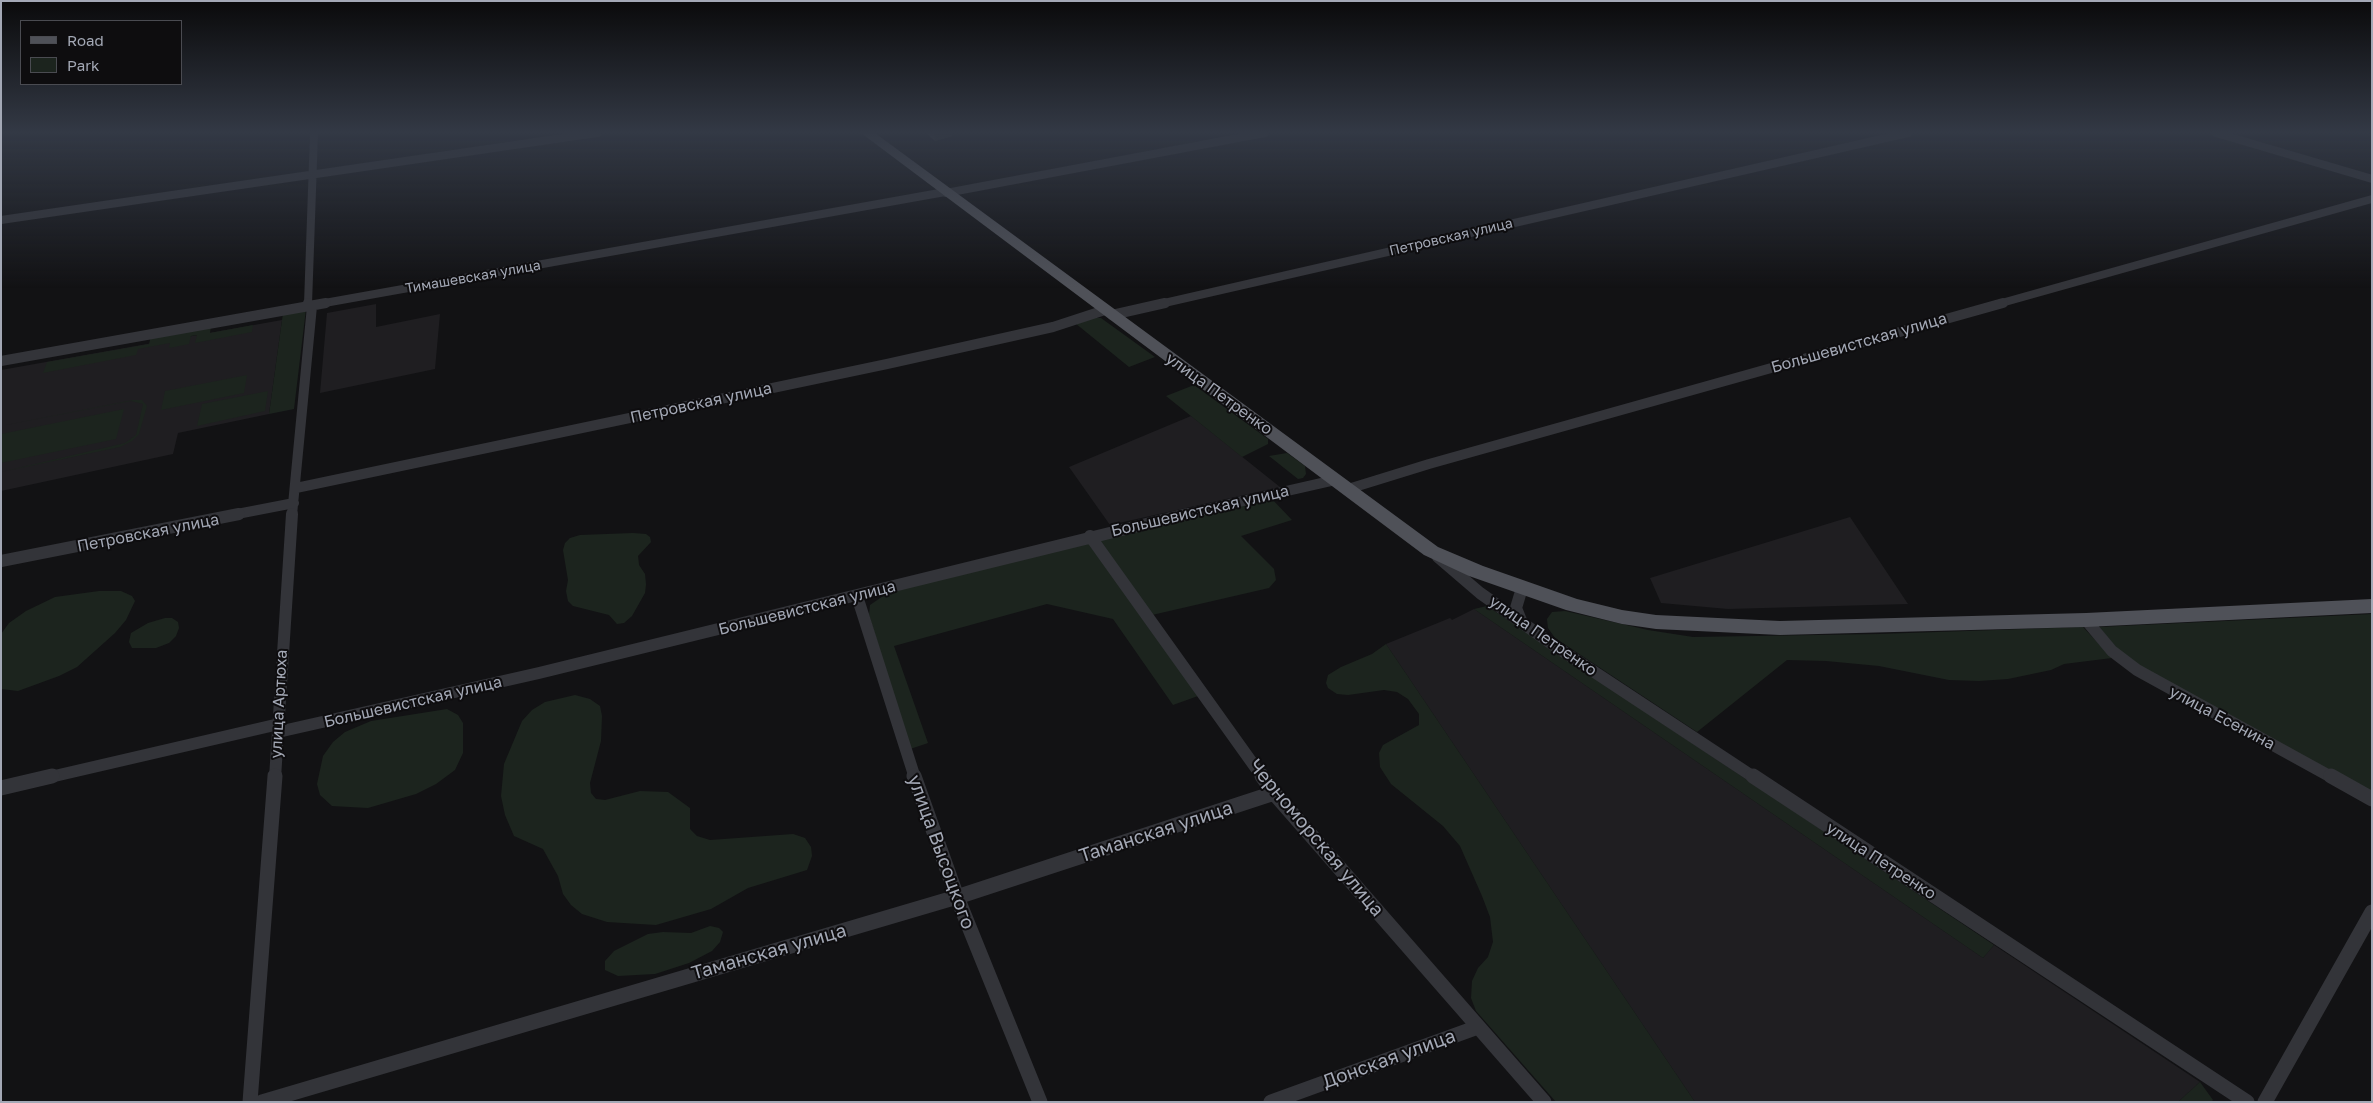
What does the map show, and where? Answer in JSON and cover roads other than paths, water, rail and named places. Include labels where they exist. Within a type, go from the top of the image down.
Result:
[{"type":"main road","name":"улица Петренко","points":[[935,184],[1431,551]]},
{"type":"main road","points":[[1431,551],[1522,588],[1573,605],[1622,617],[1721,627],[1875,627],[2086,620],[2372,606]]},
{"type":"street","points":[[1,220],[243,184]]},
{"type":"street","name":"улица Артюха","points":[[250,1102],[278,728],[285,602],[310,306],[314,184]]},
{"type":"street","name":"Тимашевская улица","points":[[1,361],[987,184]]},
{"type":"street","name":"Петровская улица","points":[[296,488],[887,364],[1108,312],[1681,184]]},
{"type":"street","name":"Большевистская улица","points":[[1348,490],[1429,464],[2372,199]]},
{"type":"street","name":"Большевистская улица","points":[[1,788],[540,674],[1090,536],[1335,480]]},
{"type":"street","name":"Петровская улица","points":[[1,561],[294,503]]},
{"type":"street","name":"Черноморская улица","points":[[1090,536],[1274,793],[1544,1102]]},
{"type":"street","name":"улица Петренко","points":[[1431,551],[1467,582],[1522,623],[2237,1099]]},
{"type":"street","points":[[1522,588],[1516,608],[1522,623]]},
{"type":"street","name":"улица Высоцкого","points":[[857,596],[898,730],[956,898],[1040,1102]]},
{"type":"street","name":"улица Есенина","points":[[2086,620],[2112,651],[2137,670],[2372,799]]},
{"type":"street","name":"Таманская улица","points":[[262,1102],[956,898],[1274,793]]},
{"type":"street","points":[[2266,1102],[2372,912]]},
{"type":"street","name":"Донская улица","points":[[1271,1102],[1478,1027]]}]
